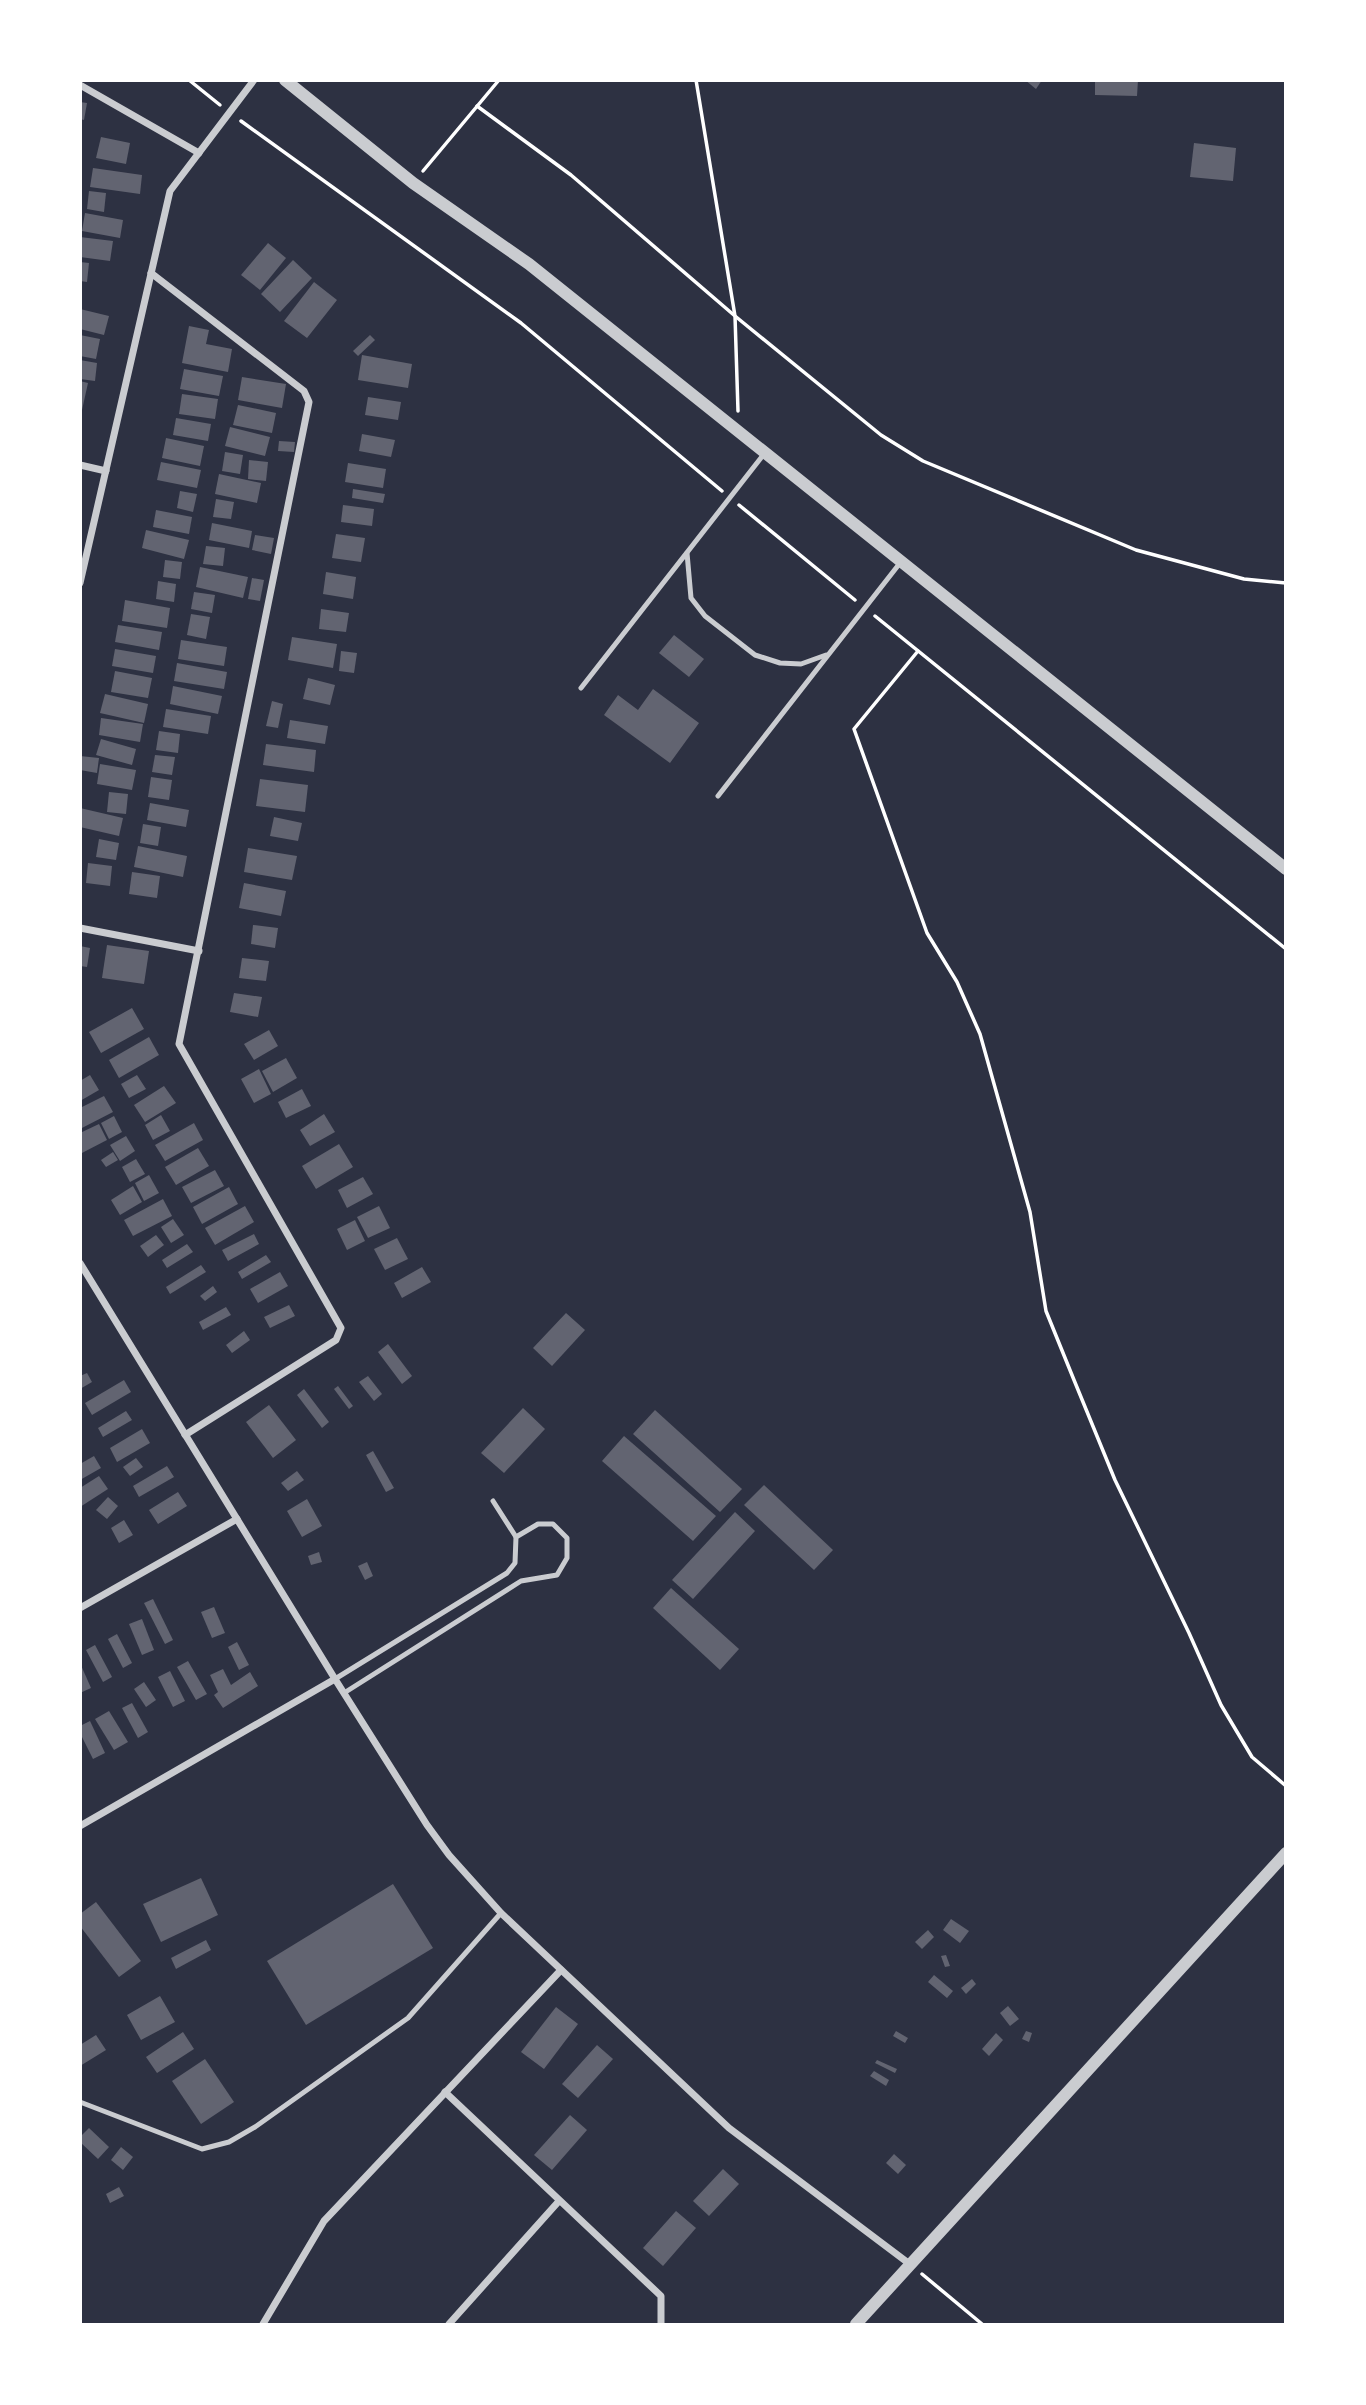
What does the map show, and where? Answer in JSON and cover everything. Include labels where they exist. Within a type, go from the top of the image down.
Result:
[{"type":"street","points":[[80,583],[170,191],[254,80]]},
{"type":"street","points":[[285,80],[413,183],[529,264],[738,434],[1286,869]]},
{"type":"street","points":[[80,85],[199,153]]},
{"type":"street","points":[[151,274],[304,391],[309,402],[178,1044],[341,1328],[337,1340],[185,1434]]},
{"type":"street","points":[[80,465],[106,471]]},
{"type":"street","points":[[80,928],[199,951]]},
{"type":"street","points":[[80,1263],[335,1679],[427,1825],[449,1855],[501,1913],[729,2128],[911,2265]]},
{"type":"street","points":[[80,1608],[237,1518]]},
{"type":"street","points":[[80,1826],[335,1679]]},
{"type":"street","points":[[856,2325],[1286,1853]]},
{"type":"street","points":[[263,2325],[324,2221],[561,1970]]},
{"type":"street","points":[[444,2092],[660,2296],[661,2325]]},
{"type":"street","points":[[449,2325],[559,2201]]},
{"type":"lane","points":[[581,688],[764,454]]},
{"type":"lane","points":[[687,553],[691,598],[705,616],[755,655],[780,663],[801,664],[829,653]]},
{"type":"lane","points":[[718,796],[900,563]]},
{"type":"lane","points":[[335,1679],[507,1573],[515,1563],[516,1537],[493,1501]]},
{"type":"lane","points":[[344,1693],[520,1581],[557,1575],[567,1558],[567,1538],[553,1524],[538,1524],[516,1537]]},
{"type":"lane","points":[[80,2102],[202,2149],[229,2142],[255,2127],[408,2018],[501,1913]]},
{"type":"path","points":[[189,80],[229,113],[521,323],[730,498],[1286,949]]},
{"type":"path","points":[[413,183],[499,80]]},
{"type":"path","points":[[696,80],[735,316],[738,434]]},
{"type":"path","points":[[477,106],[570,175],[735,316],[881,435],[923,461],[1136,550],[1244,579],[1286,583]]},
{"type":"path","points":[[918,651],[854,729],[927,933],[957,982],[980,1034],[1030,1212],[1046,1311],[1069,1368],[1115,1479],[1221,1705],[1252,1757],[1286,1786]]},
{"type":"path","points":[[911,2265],[982,2325]]},
{"type":"building","points":[[1025,80],[1042,80],[1036,89]]},
{"type":"building","points":[[1095,80],[1138,80],[1137,96],[1095,95]]},
{"type":"building","points":[[80,102],[87,103],[84,120],[80,119]]},
{"type":"building","points":[[101,137],[130,143],[126,164],[96,158]]},
{"type":"building","points":[[1194,143],[1236,148],[1233,181],[1190,177]]},
{"type":"building","points":[[93,168],[142,175],[140,194],[90,187]]},
{"type":"building","points":[[89,191],[106,193],[104,212],[87,209]]},
{"type":"building","points":[[85,213],[123,220],[120,238],[82,231]]},
{"type":"building","points":[[80,237],[113,241],[110,261],[80,257]]},
{"type":"building","points":[[268,243],[286,258],[260,290],[241,275]]},
{"type":"building","points":[[293,260],[312,278],[280,312],[261,294]]},
{"type":"building","points":[[80,262],[89,263],[87,282],[80,281]]},
{"type":"building","points":[[314,282],[337,300],[307,338],[284,321]]},
{"type":"building","points":[[80,309],[109,316],[104,335],[80,329]]},
{"type":"building","points":[[189,326],[209,330],[206,344],[232,349],[228,372],[182,363]]},
{"type":"building","points":[[80,335],[100,339],[96,359],[80,356]]},
{"type":"building","points":[[370,335],[375,340],[358,356],[353,351]]},
{"type":"building","points":[[362,355],[412,364],[408,388],[358,380]]},
{"type":"building","points":[[80,360],[97,363],[95,381],[80,379]]},
{"type":"building","points":[[184,369],[223,376],[219,396],[180,389]]},
{"type":"building","points":[[242,377],[286,384],[282,408],[238,400]]},
{"type":"building","points":[[80,381],[88,383],[82,410],[80,410]]},
{"type":"building","points":[[182,394],[218,399],[215,419],[179,414]]},
{"type":"building","points":[[368,397],[401,402],[398,420],[365,415]]},
{"type":"building","points":[[238,405],[276,413],[272,433],[233,425]]},
{"type":"building","points":[[176,418],[211,424],[208,441],[173,435]]},
{"type":"building","points":[[230,427],[270,437],[265,456],[225,446]]},
{"type":"building","points":[[362,434],[395,440],[391,457],[359,451]]},
{"type":"building","points":[[166,438],[204,446],[200,466],[162,458]]},
{"type":"building","points":[[279,441],[295,442],[294,452],[278,451]]},
{"type":"building","points":[[225,452],[243,455],[240,474],[222,471]]},
{"type":"building","points":[[249,460],[268,462],[266,481],[248,479]]},
{"type":"building","points":[[161,462],[201,470],[197,488],[157,480]]},
{"type":"building","points":[[348,463],[386,469],[383,488],[345,482]]},
{"type":"building","points":[[219,474],[261,483],[257,503],[215,494]]},
{"type":"building","points":[[353,489],[385,494],[383,503],[352,498]]},
{"type":"building","points":[[180,491],[197,494],[193,512],[177,508]]},
{"type":"building","points":[[216,499],[234,502],[231,519],[213,517]]},
{"type":"building","points":[[343,505],[374,509],[372,526],[341,522]]},
{"type":"building","points":[[156,510],[192,517],[189,534],[153,527]]},
{"type":"building","points":[[212,523],[252,531],[249,548],[209,540]]},
{"type":"building","points":[[146,530],[189,540],[184,559],[142,548]]},
{"type":"building","points":[[336,534],[365,538],[361,562],[332,558]]},
{"type":"building","points":[[255,535],[274,538],[271,554],[252,550]]},
{"type":"building","points":[[206,546],[225,548],[223,566],[203,564]]},
{"type":"building","points":[[165,560],[182,562],[180,579],[163,577]]},
{"type":"building","points":[[200,567],[248,577],[243,598],[196,587]]},
{"type":"building","points":[[326,572],[356,577],[353,599],[323,594]]},
{"type":"building","points":[[252,578],[264,580],[260,601],[248,599]]},
{"type":"building","points":[[158,581],[176,584],[174,602],[156,599]]},
{"type":"building","points":[[194,592],[215,595],[212,613],[191,609]]},
{"type":"building","points":[[125,600],[170,608],[167,628],[122,621]]},
{"type":"building","points":[[321,609],[349,613],[346,632],[319,629]]},
{"type":"building","points":[[191,614],[210,617],[206,639],[187,635]]},
{"type":"building","points":[[118,625],[162,632],[159,650],[115,642]]},
{"type":"building","points":[[674,635],[704,659],[689,677],[659,653]]},
{"type":"building","points":[[292,637],[337,644],[333,668],[288,660]]},
{"type":"building","points":[[181,640],[227,647],[224,666],[178,659]]},
{"type":"building","points":[[115,649],[156,656],[153,673],[112,666]]},
{"type":"building","points":[[341,651],[357,653],[354,673],[339,671]]},
{"type":"building","points":[[177,663],[227,672],[224,689],[174,681]]},
{"type":"building","points":[[115,671],[152,678],[148,698],[111,692]]},
{"type":"building","points":[[308,678],[335,685],[330,705],[303,699]]},
{"type":"building","points":[[173,686],[222,696],[218,714],[170,704]]},
{"type":"building","points":[[653,689],[699,723],[670,763],[604,715],[618,695],[638,710]]},
{"type":"building","points":[[105,694],[148,704],[144,723],[100,713]]},
{"type":"building","points":[[272,701],[283,704],[278,728],[266,726]]},
{"type":"building","points":[[166,709],[211,716],[208,734],[163,727]]},
{"type":"building","points":[[101,718],[143,724],[140,742],[99,735]]},
{"type":"building","points":[[290,720],[328,726],[325,744],[287,738]]},
{"type":"building","points":[[159,731],[180,734],[178,753],[156,750]]},
{"type":"building","points":[[101,739],[136,749],[132,765],[96,755]]},
{"type":"building","points":[[266,744],[316,750],[314,772],[263,765]]},
{"type":"building","points":[[155,755],[175,757],[172,775],[152,772]]},
{"type":"building","points":[[80,756],[99,758],[97,773],[80,770]]},
{"type":"building","points":[[100,764],[136,770],[132,790],[97,784]]},
{"type":"building","points":[[151,777],[172,780],[169,800],[148,797]]},
{"type":"building","points":[[260,779],[308,785],[305,812],[256,806]]},
{"type":"building","points":[[109,792],[128,794],[126,814],[107,812]]},
{"type":"building","points":[[150,803],[189,810],[186,827],[147,820]]},
{"type":"building","points":[[80,808],[123,818],[119,836],[80,827]]},
{"type":"building","points":[[274,817],[302,823],[298,841],[270,836]]},
{"type":"building","points":[[143,824],[161,827],[158,846],[140,843]]},
{"type":"building","points":[[99,839],[119,843],[116,860],[96,857]]},
{"type":"building","points":[[138,846],[187,856],[183,877],[134,867]]},
{"type":"building","points":[[248,848],[297,856],[292,880],[244,872]]},
{"type":"building","points":[[88,863],[112,866],[110,886],[86,883]]},
{"type":"building","points":[[132,872],[160,876],[157,898],[129,894]]},
{"type":"building","points":[[244,883],[286,891],[281,916],[239,908]]},
{"type":"building","points":[[253,925],[278,928],[275,948],[251,944]]},
{"type":"building","points":[[107,945],[149,951],[144,984],[102,978]]},
{"type":"building","points":[[80,946],[90,948],[87,967],[80,966]]},
{"type":"building","points":[[242,958],[269,961],[266,981],[239,978]]},
{"type":"building","points":[[234,993],[262,997],[258,1017],[230,1012]]},
{"type":"building","points":[[132,1008],[144,1029],[101,1053],[89,1032]]},
{"type":"building","points":[[269,1030],[278,1046],[254,1060],[244,1044]]},
{"type":"building","points":[[149,1037],[159,1055],[119,1078],[109,1060]]},
{"type":"building","points":[[286,1058],[297,1078],[273,1092],[262,1071]]},
{"type":"building","points":[[259,1069],[271,1094],[254,1103],[241,1079]]},
{"type":"building","points":[[90,1075],[99,1090],[80,1101],[80,1081]]},
{"type":"building","points":[[137,1075],[146,1089],[129,1098],[121,1084]]},
{"type":"building","points":[[164,1086],[176,1103],[145,1122],[134,1105]]},
{"type":"building","points":[[302,1089],[311,1106],[286,1118],[278,1102]]},
{"type":"building","points":[[104,1096],[113,1112],[80,1129],[80,1108]]},
{"type":"building","points":[[324,1114],[335,1132],[310,1146],[300,1130]]},
{"type":"building","points":[[161,1115],[170,1131],[153,1140],[145,1125]]},
{"type":"building","points":[[114,1116],[122,1132],[109,1139],[101,1123]]},
{"type":"building","points":[[194,1123],[203,1140],[165,1161],[155,1145]]},
{"type":"building","points":[[99,1124],[107,1140],[80,1154],[80,1133]]},
{"type":"building","points":[[126,1136],[135,1151],[120,1161],[110,1145]]},
{"type":"building","points":[[339,1144],[353,1167],[316,1189],[302,1166]]},
{"type":"building","points":[[198,1148],[209,1166],[176,1185],[165,1167]]},
{"type":"building","points":[[113,1152],[118,1160],[106,1167],[101,1160]]},
{"type":"building","points":[[136,1159],[145,1174],[130,1182],[122,1167]]},
{"type":"building","points":[[215,1170],[224,1186],[191,1203],[182,1187]]},
{"type":"building","points":[[149,1175],[159,1193],[144,1201],[135,1183]]},
{"type":"building","points":[[363,1177],[373,1194],[347,1208],[338,1190]]},
{"type":"building","points":[[133,1186],[142,1202],[120,1215],[111,1200]]},
{"type":"building","points":[[229,1187],[238,1204],[202,1224],[193,1207]]},
{"type":"building","points":[[163,1199],[172,1216],[133,1236],[124,1220]]},
{"type":"building","points":[[245,1206],[254,1222],[215,1245],[205,1228]]},
{"type":"building","points":[[379,1206],[390,1228],[368,1238],[357,1217]]},
{"type":"building","points":[[173,1219],[184,1235],[171,1243],[161,1227]]},
{"type":"building","points":[[355,1220],[365,1241],[347,1250],[337,1229]]},
{"type":"building","points":[[254,1234],[259,1244],[228,1261],[222,1250]]},
{"type":"building","points":[[156,1235],[164,1245],[148,1257],[140,1246]]},
{"type":"building","points":[[397,1238],[408,1259],[385,1270],[374,1249]]},
{"type":"building","points":[[187,1244],[193,1252],[167,1268],[162,1260]]},
{"type":"building","points":[[266,1255],[271,1262],[242,1279],[238,1272]]},
{"type":"building","points":[[201,1265],[206,1272],[170,1294],[166,1287]]},
{"type":"building","points":[[422,1267],[431,1282],[402,1298],[394,1283]]},
{"type":"building","points":[[280,1272],[288,1286],[258,1303],[250,1289]]},
{"type":"building","points":[[213,1286],[217,1292],[205,1301],[200,1296]]},
{"type":"building","points":[[289,1305],[295,1316],[270,1328],[264,1317]]},
{"type":"building","points":[[226,1307],[231,1315],[203,1330],[199,1322]]},
{"type":"building","points":[[566,1313],[585,1330],[552,1366],[533,1348]]},
{"type":"building","points":[[244,1331],[250,1340],[232,1353],[226,1345]]},
{"type":"building","points":[[388,1344],[412,1376],[402,1384],[378,1352]]},
{"type":"building","points":[[87,1373],[92,1382],[80,1389],[80,1376]]},
{"type":"building","points":[[368,1376],[382,1394],[374,1401],[359,1382]]},
{"type":"building","points":[[124,1380],[131,1392],[92,1415],[85,1403]]},
{"type":"building","points":[[338,1386],[353,1406],[349,1409],[334,1389]]},
{"type":"building","points":[[304,1389],[329,1422],[322,1428],[297,1395]]},
{"type":"building","points":[[269,1405],[296,1440],[273,1458],[246,1422]]},
{"type":"building","points":[[523,1408],[545,1429],[504,1473],[481,1453]]},
{"type":"building","points":[[655,1410],[742,1489],[720,1512],[633,1434]]},
{"type":"building","points":[[126,1411],[132,1420],[103,1437],[98,1428]]},
{"type":"building","points":[[142,1429],[150,1443],[117,1462],[110,1448]]},
{"type":"building","points":[[624,1436],[716,1516],[693,1541],[602,1461]]},
{"type":"building","points":[[373,1451],[394,1488],[386,1492],[366,1455]]},
{"type":"building","points":[[94,1456],[101,1468],[80,1480],[80,1464]]},
{"type":"building","points":[[136,1458],[143,1467],[130,1476],[123,1467]]},
{"type":"building","points":[[167,1466],[174,1477],[139,1497],[133,1486]]},
{"type":"building","points":[[297,1471],[304,1480],[288,1491],[281,1483]]},
{"type":"building","points":[[99,1476],[108,1489],[80,1507],[80,1488]]},
{"type":"building","points":[[764,1485],[833,1550],[814,1570],[744,1505]]},
{"type":"building","points":[[178,1492],[187,1506],[158,1524],[149,1510]]},
{"type":"building","points":[[108,1497],[118,1506],[107,1519],[96,1510]]},
{"type":"building","points":[[307,1499],[322,1526],[302,1537],[287,1511]]},
{"type":"building","points":[[735,1512],[755,1531],[693,1599],[672,1580]]},
{"type":"building","points":[[124,1520],[133,1535],[119,1543],[111,1528]]},
{"type":"building","points":[[319,1552],[322,1562],[311,1565],[308,1556]]},
{"type":"building","points":[[367,1562],[373,1576],[365,1580],[358,1566]]},
{"type":"building","points":[[671,1588],[739,1649],[720,1670],[653,1608]]},
{"type":"building","points":[[153,1599],[173,1640],[165,1644],[144,1603]]},
{"type":"building","points":[[214,1607],[225,1633],[212,1638],[201,1612]]},
{"type":"building","points":[[142,1619],[154,1650],[142,1655],[129,1624]]},
{"type":"building","points":[[117,1634],[132,1663],[123,1668],[108,1639]]},
{"type":"building","points":[[237,1642],[249,1665],[239,1670],[228,1647]]},
{"type":"building","points":[[95,1645],[112,1677],[103,1682],[86,1650]]},
{"type":"building","points":[[188,1661],[207,1694],[196,1700],[177,1667]]},
{"type":"building","points":[[80,1663],[91,1688],[80,1693]]},
{"type":"building","points":[[223,1669],[231,1685],[250,1672],[258,1686],[223,1708],[214,1695],[218,1692],[210,1675]]},
{"type":"building","points":[[170,1671],[185,1701],[173,1707],[158,1677]]},
{"type":"building","points":[[144,1682],[156,1700],[146,1707],[134,1689]]},
{"type":"building","points":[[132,1703],[148,1732],[138,1738],[122,1708]]},
{"type":"building","points":[[109,1711],[128,1742],[114,1750],[95,1719]]},
{"type":"building","points":[[90,1721],[105,1753],[93,1759],[80,1733],[80,1726]]},
{"type":"building","points":[[201,1878],[218,1915],[161,1942],[143,1904]]},
{"type":"building","points":[[393,1884],[433,1948],[306,2025],[267,1961]]},
{"type":"building","points":[[96,1902],[141,1961],[119,1977],[80,1926],[80,1914]]},
{"type":"building","points":[[951,1919],[969,1931],[960,1943],[943,1930]]},
{"type":"building","points":[[928,1930],[934,1937],[922,1949],[915,1942]]},
{"type":"building","points":[[206,1940],[211,1950],[176,1969],[171,1958]]},
{"type":"building","points":[[946,1955],[950,1966],[945,1967],[941,1956]]},
{"type":"building","points":[[934,1975],[953,1991],[947,1998],[928,1982]]},
{"type":"building","points":[[972,1979],[976,1984],[966,1994],[961,1988]]},
{"type":"building","points":[[160,1996],[175,2022],[141,2040],[127,2015]]},
{"type":"building","points":[[1008,2006],[1019,2019],[1010,2026],[1000,2013]]},
{"type":"building","points":[[556,2007],[578,2024],[544,2069],[521,2052]]},
{"type":"building","points":[[896,2031],[908,2038],[905,2043],[893,2036]]},
{"type":"building","points":[[1026,2031],[1032,2033],[1029,2042],[1022,2039]]},
{"type":"building","points":[[183,2032],[194,2049],[157,2073],[146,2057]]},
{"type":"building","points":[[996,2033],[1003,2040],[989,2056],[982,2049]]},
{"type":"building","points":[[96,2035],[106,2050],[80,2066],[80,2045]]},
{"type":"building","points":[[597,2045],[613,2059],[578,2098],[562,2084]]},
{"type":"building","points":[[205,2059],[234,2102],[201,2124],[172,2081]]},
{"type":"building","points":[[877,2060],[897,2069],[895,2073],[875,2063]]},
{"type":"building","points":[[874,2071],[889,2080],[886,2086],[870,2076]]},
{"type":"building","points":[[570,2115],[587,2130],[552,2170],[534,2155]]},
{"type":"building","points":[[89,2128],[109,2147],[98,2159],[80,2142],[80,2137]]},
{"type":"building","points":[[121,2147],[133,2157],[123,2170],[111,2160]]},
{"type":"building","points":[[894,2154],[906,2165],[898,2174],[886,2163]]},
{"type":"building","points":[[723,2169],[739,2184],[709,2216],[693,2201]]},
{"type":"building","points":[[119,2187],[124,2196],[110,2203],[106,2194]]},
{"type":"building","points":[[676,2211],[696,2228],[663,2266],[643,2248]]}]
